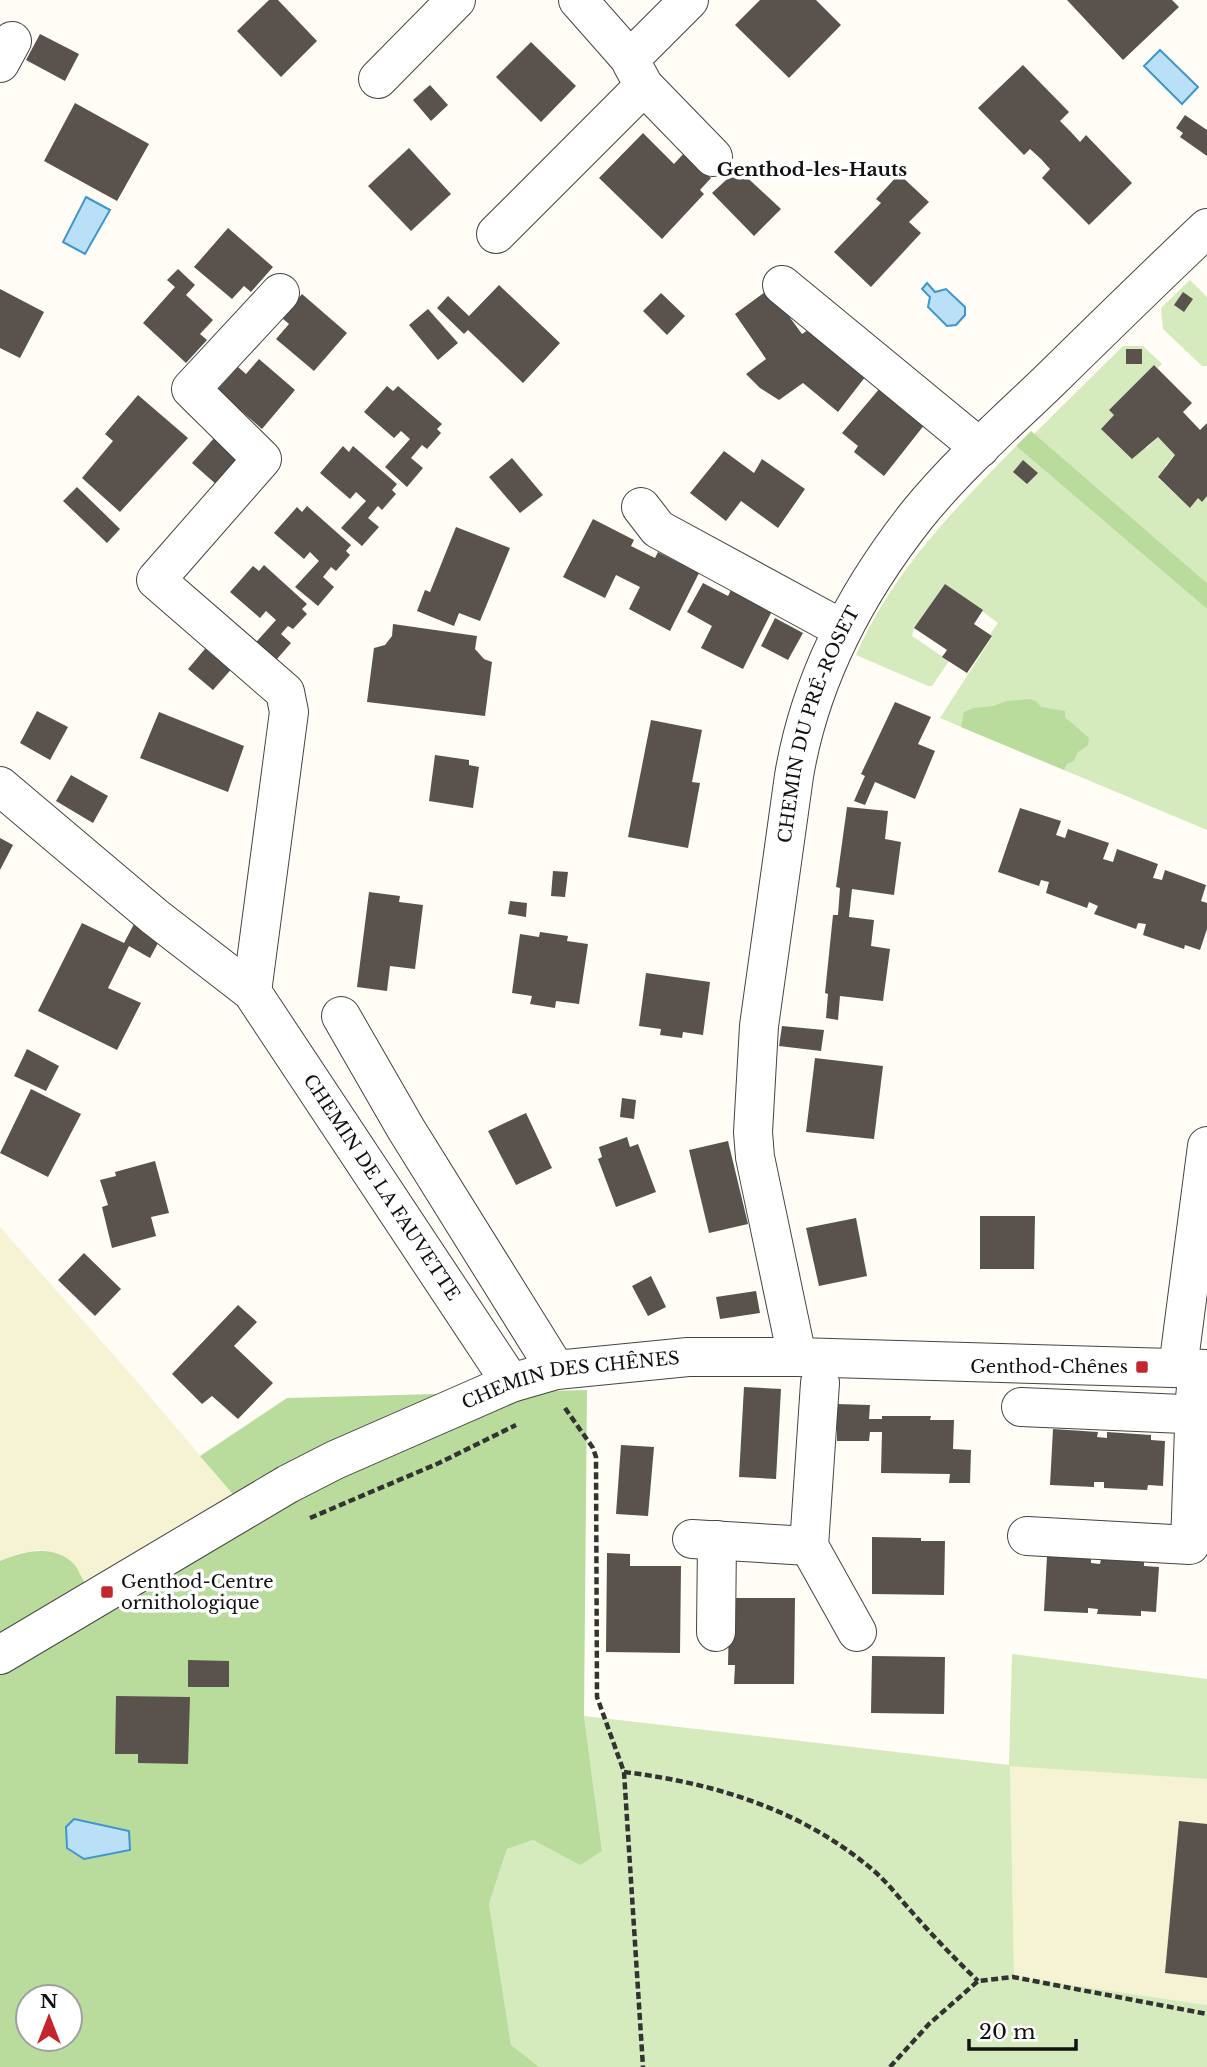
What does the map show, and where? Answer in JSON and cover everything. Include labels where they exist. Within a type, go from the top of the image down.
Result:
[{"type":"street","points":[[378,79],[456,0]]},
{"type":"street","points":[[578,0],[637,73],[713,157]]},
{"type":"street","points":[[496,234],[637,73],[689,0]]},
{"type":"street","name":"CHEMIN DU PRÉ-ROSET","points":[[809,1546],[809,1370],[755,1157],[753,1102],[759,1026],[800,737],[826,663],[842,629],[918,514],[980,448],[1207,228]]},
{"type":"street","points":[[782,285],[980,448]]},
{"type":"street","points":[[252,992],[289,712],[285,692],[156,580],[262,459],[191,388],[280,293]]},
{"type":"street","points":[[641,507],[657,529],[842,629]]},
{"type":"street","name":"CHEMIN DE LA FAUVETTE","points":[[0,786],[155,917],[252,992],[510,1383]]},
{"type":"street","points":[[341,1016],[558,1387]]},
{"type":"street","points":[[1027,1536],[1199,1545],[1201,1415],[1194,1368],[1207,1146]]},
{"type":"street","name":"CHEMIN DES CHÊNES","points":[[0,1655],[288,1484],[335,1460],[510,1383],[558,1387],[688,1357],[809,1370],[1194,1368]]},
{"type":"street","points":[[1021,1407],[1201,1415]]},
{"type":"street","points":[[716,1632],[704,1539],[809,1546],[857,1632]]},
{"type":"path","points":[[558,1387],[596,1457],[597,1697],[624,1772],[643,2067]]},
{"type":"path","points":[[624,1772],[675,1778],[745,1797],[831,1837],[876,1873],[978,1981]]},
{"type":"path","points":[[890,2067],[929,2024],[978,1981],[1013,1977],[1207,2014]]},
{"type":"shaded area","points":[[0,1227],[238,1500],[86,1586],[65,1557],[52,1553],[39,1550],[16,1554],[0,1561]]},
{"type":"shaded area","points":[[1010,1765],[1207,1779],[1207,2005],[1013,1977]]},
{"type":"green space","points":[[1190,280],[1207,297],[1207,366],[1202,366],[1163,329],[1161,308]]},
{"type":"green space","points":[[1123,346],[1143,346],[1162,364],[1158,368],[1154,365],[1109,410],[1114,415],[1101,429],[1147,448],[1158,437],[1175,455],[1158,478],[1190,508],[1198,498],[1202,501],[1207,496],[1207,583],[1034,434]]},
{"type":"green space","points":[[1031,431],[1207,583],[1207,609],[1016,446]]},
{"type":"green space","points":[[1016,446],[1207,609],[1207,830],[940,718],[992,637],[990,634],[998,623],[945,584],[914,628],[912,636],[949,661],[932,686],[856,655],[871,625],[906,569],[947,519]]},
{"type":"green space","points":[[1030,699],[1041,707],[1065,711],[1065,717],[1089,738],[1088,745],[1077,753],[1074,761],[1067,764],[1064,770],[961,727],[964,712],[973,708]]},
{"type":"green space","points":[[587,1390],[584,1716],[602,1851],[580,1865],[533,1840],[507,1849],[489,1904],[511,2045],[539,2067],[0,2067],[0,1561],[19,1554],[49,1551],[67,1558],[75,1565],[86,1585],[237,1499],[200,1456],[287,1398]]},
{"type":"green space","points":[[1012,1654],[1207,1679],[1207,1779],[1010,1766],[1014,1977],[1207,2005],[1207,2067],[539,2067],[511,2046],[489,1904],[507,1849],[533,1840],[580,1864],[602,1851],[584,1716],[1009,1765]]},
{"type":"water","points":[[1160,50],[1198,87],[1182,104],[1144,66]]},
{"type":"water","points":[[86,197],[110,210],[85,254],[63,242]]},
{"type":"water","points":[[927,283],[935,292],[946,289],[965,307],[965,315],[956,325],[947,326],[928,307],[930,297],[922,289]]},
{"type":"water","points":[[74,1819],[129,1831],[130,1850],[84,1859],[67,1848],[66,1827]]},
{"type":"building","points":[[269,0],[278,0],[317,41],[281,77],[237,31]]},
{"type":"building","points":[[760,0],[816,0],[841,25],[789,78],[735,25]]},
{"type":"building","points":[[1067,0],[1172,0],[1179,7],[1123,60]]},
{"type":"building","points":[[40,34],[79,54],[65,81],[26,60]]},
{"type":"building","points":[[531,42],[576,86],[541,122],[496,77]]},
{"type":"building","points":[[1023,65],[1069,112],[1060,121],[1080,142],[1086,135],[1132,183],[1089,225],[1042,178],[1050,169],[1041,159],[1030,149],[1024,155],[978,108]]},
{"type":"building","points":[[430,85],[448,105],[431,121],[413,100]]},
{"type":"building","points":[[75,103],[149,144],[117,201],[44,161]]},
{"type":"building","points":[[1185,115],[1207,130],[1207,156],[1180,137],[1183,133],[1176,128]]},
{"type":"building","points":[[643,133],[674,164],[685,152],[711,178],[700,190],[704,194],[662,239],[599,178]]},
{"type":"building","points":[[409,148],[451,194],[411,231],[368,186]]},
{"type":"building","points":[[738,169],[781,209],[754,236],[712,193]]},
{"type":"building","points":[[899,174],[929,202],[909,222],[921,233],[871,287],[834,252],[881,203],[876,199]]},
{"type":"building","points":[[228,228],[273,267],[251,292],[244,286],[232,299],[194,267]]},
{"type":"building","points":[[178,269],[195,285],[186,295],[213,320],[200,334],[207,340],[186,363],[143,323],[175,287],[167,280]]},
{"type":"building","points":[[499,285],[560,343],[523,383],[468,330],[464,334],[437,308],[448,296],[469,316]]},
{"type":"building","points":[[0,289],[44,312],[20,358],[0,348]]},
{"type":"building","points":[[769,289],[802,334],[814,326],[869,372],[838,412],[803,383],[779,400],[760,388],[746,374],[766,359],[735,314]]},
{"type":"building","points":[[1183,292],[1193,299],[1184,312],[1174,305]]},
{"type":"building","points":[[661,293],[685,316],[667,335],[643,311]]},
{"type":"building","points":[[302,294],[347,333],[314,371],[276,339],[289,324],[282,318]]},
{"type":"building","points":[[428,309],[458,343],[438,360],[409,325]]},
{"type":"building","points":[[1126,349],[1142,349],[1142,364],[1126,364]]},
{"type":"building","points":[[259,359],[295,390],[262,429],[217,390],[238,367],[246,374]]},
{"type":"building","points":[[1154,365],[1192,403],[1183,412],[1200,430],[1207,423],[1207,496],[1202,502],[1198,498],[1190,508],[1158,477],[1175,455],[1158,437],[1132,459],[1101,429],[1114,415],[1109,410]]},
{"type":"building","points":[[387,386],[393,391],[398,386],[442,424],[437,429],[441,433],[427,449],[422,445],[411,458],[423,468],[407,487],[385,467],[410,439],[401,431],[394,438],[364,412]]},
{"type":"building","points":[[880,388],[925,424],[884,476],[854,452],[858,446],[842,433]]},
{"type":"building","points":[[138,395],[188,438],[120,512],[82,478],[113,441],[105,434]]},
{"type":"building","points":[[215,437],[240,459],[217,485],[192,463]]},
{"type":"building","points":[[343,446],[349,452],[353,446],[397,484],[392,490],[396,494],[382,510],[378,506],[368,518],[379,527],[362,546],[341,528],[366,501],[356,492],[350,499],[320,473]]},
{"type":"building","points":[[724,451],[754,473],[762,459],[805,489],[778,528],[741,501],[726,521],[690,493]]},
{"type":"building","points":[[512,458],[543,495],[520,513],[489,477]]},
{"type":"building","points":[[1023,460],[1038,473],[1027,484],[1013,472]]},
{"type":"building","points":[[77,487],[120,529],[107,543],[63,501]]},
{"type":"building","points":[[307,506],[351,545],[346,551],[350,555],[336,571],[331,567],[323,577],[334,587],[318,606],[295,587],[319,561],[310,552],[304,559],[274,533],[297,507],[302,512]]},
{"type":"building","points":[[593,519],[634,540],[631,546],[655,558],[658,552],[699,573],[670,631],[629,609],[640,587],[616,575],[605,598],[563,577]]},
{"type":"building","points":[[456,527],[510,548],[480,621],[459,613],[454,626],[417,611],[425,590],[430,592]]},
{"type":"building","points":[[264,565],[307,604],[302,609],[307,614],[293,629],[288,626],[281,634],[291,643],[270,667],[250,649],[276,620],[266,611],[260,618],[230,592],[253,566],[259,571]]},
{"type":"building","points":[[703,583],[728,596],[731,590],[772,611],[743,669],[701,648],[712,626],[687,612]]},
{"type":"building","points":[[945,584],[983,610],[974,624],[992,636],[967,673],[942,657],[947,650],[914,628]]},
{"type":"building","points":[[775,618],[803,633],[788,660],[761,646]]},
{"type":"building","points":[[393,624],[477,636],[475,649],[484,659],[492,662],[485,716],[367,702],[374,648],[385,645],[392,636]]},
{"type":"building","points":[[210,643],[235,665],[213,690],[188,669]]},
{"type":"building","points":[[895,702],[931,717],[918,744],[935,751],[915,799],[875,782],[865,805],[854,801],[865,776],[861,774]]},
{"type":"building","points":[[37,711],[68,727],[50,760],[20,743]]},
{"type":"building","points":[[159,712],[244,746],[228,792],[140,758]]},
{"type":"building","points":[[651,720],[702,730],[692,782],[700,783],[688,848],[628,837]]},
{"type":"building","points":[[435,755],[469,760],[469,765],[479,767],[473,808],[429,801]]},
{"type":"building","points":[[71,775],[108,796],[93,823],[56,801]]},
{"type":"building","points":[[847,807],[888,811],[885,839],[901,842],[894,895],[852,889],[849,917],[874,920],[871,946],[890,949],[883,1001],[840,996],[838,1020],[826,1018],[828,994],[825,993],[833,915],[838,915],[840,888],[836,887]]},
{"type":"building","points":[[1020,808],[1061,821],[1056,835],[1065,838],[1068,829],[1109,843],[1103,859],[1113,862],[1117,849],[1158,864],[1153,878],[1162,880],[1165,870],[1206,885],[1201,901],[1207,903],[1207,929],[1200,950],[1185,945],[1184,949],[1143,935],[1146,924],[1138,923],[1136,929],[1094,914],[1098,906],[1089,902],[1087,908],[1046,893],[1049,882],[1041,880],[1039,886],[998,872]]},
{"type":"building","points":[[0,838],[13,845],[0,870]]},
{"type":"building","points":[[553,871],[568,872],[565,897],[551,896]]},
{"type":"building","points":[[369,892],[400,896],[399,902],[423,905],[415,969],[390,966],[387,991],[357,987]]},
{"type":"building","points":[[510,901],[527,903],[526,917],[508,914]]},
{"type":"building","points":[[82,923],[124,943],[134,924],[158,943],[150,958],[129,946],[108,988],[141,1003],[117,1050],[38,1011]]},
{"type":"building","points":[[540,932],[568,936],[567,941],[588,944],[579,1004],[556,1001],[555,1008],[530,1004],[532,996],[512,993],[520,934],[539,937]]},
{"type":"building","points":[[646,973],[710,982],[703,1035],[683,1032],[682,1038],[660,1035],[661,1029],[639,1026]]},
{"type":"building","points":[[782,1026],[824,1030],[821,1051],[779,1046]]},
{"type":"building","points":[[27,1049],[59,1066],[46,1091],[14,1076]]},
{"type":"building","points":[[815,1058],[883,1066],[874,1139],[806,1132]]},
{"type":"building","points":[[31,1089],[81,1114],[48,1177],[0,1153]]},
{"type":"building","points":[[622,1098],[636,1100],[634,1119],[620,1117]]},
{"type":"building","points":[[526,1113],[552,1168],[516,1185],[488,1131]]},
{"type":"building","points":[[627,1137],[630,1147],[638,1144],[656,1192],[616,1207],[598,1159],[602,1157],[599,1147]]},
{"type":"building","points":[[728,1141],[748,1224],[709,1233],[689,1150]]},
{"type":"building","points":[[155,1161],[169,1213],[151,1217],[156,1236],[112,1248],[102,1207],[108,1205],[100,1180],[116,1176],[115,1172]]},
{"type":"building","points":[[980,1216],[1035,1216],[1034,1269],[980,1269]]},
{"type":"building","points":[[856,1218],[867,1276],[819,1286],[806,1228]]},
{"type":"building","points":[[84,1253],[121,1289],[95,1316],[58,1280]]},
{"type":"building","points":[[651,1276],[666,1307],[648,1316],[632,1286]]},
{"type":"building","points":[[756,1291],[760,1313],[720,1319],[716,1297]]},
{"type":"building","points":[[238,1305],[257,1322],[234,1346],[273,1383],[238,1419],[212,1396],[202,1404],[172,1374]]},
{"type":"building","points":[[744,1387],[781,1389],[776,1479],[739,1477]]},
{"type":"building","points":[[837,1404],[870,1405],[869,1419],[882,1419],[882,1416],[931,1416],[930,1420],[954,1420],[953,1449],[971,1450],[970,1483],[949,1483],[950,1474],[881,1473],[882,1432],[870,1432],[869,1441],[837,1441]]},
{"type":"building","points":[[1053,1429],[1098,1432],[1097,1437],[1107,1438],[1107,1432],[1151,1435],[1151,1440],[1165,1441],[1163,1486],[1148,1485],[1147,1490],[1104,1488],[1104,1482],[1094,1482],[1094,1487],[1050,1485]]},
{"type":"building","points":[[621,1445],[654,1447],[648,1516],[616,1514]]},
{"type":"building","points":[[872,1537],[945,1541],[944,1595],[872,1594]]},
{"type":"building","points":[[607,1553],[630,1554],[630,1566],[681,1566],[680,1653],[606,1652]]},
{"type":"building","points":[[1047,1556],[1091,1558],[1091,1563],[1100,1564],[1101,1559],[1144,1561],[1144,1566],[1159,1567],[1156,1612],[1141,1611],[1141,1616],[1097,1614],[1098,1609],[1088,1608],[1088,1613],[1044,1611]]},
{"type":"building","points":[[736,1598],[795,1598],[794,1684],[734,1684],[735,1665],[728,1665],[729,1616],[736,1616]]},
{"type":"building","points":[[872,1656],[945,1657],[944,1714],[871,1713]]},
{"type":"building","points":[[188,1660],[229,1661],[229,1687],[188,1687]]},
{"type":"building","points":[[116,1696],[190,1697],[188,1764],[138,1763],[138,1754],[115,1754]]},
{"type":"building","points":[[1179,1821],[1207,1824],[1207,1978],[1165,1973]]},
{"type":"place","name":"Genthod-Chênes","points":[[1142,1367]]},
{"type":"place","name":"Genthod-Centre ornithologique","points":[[107,1592]]},
{"type":"district","name":"Genthod-les-Hauts","points":[[812,169]]}]
